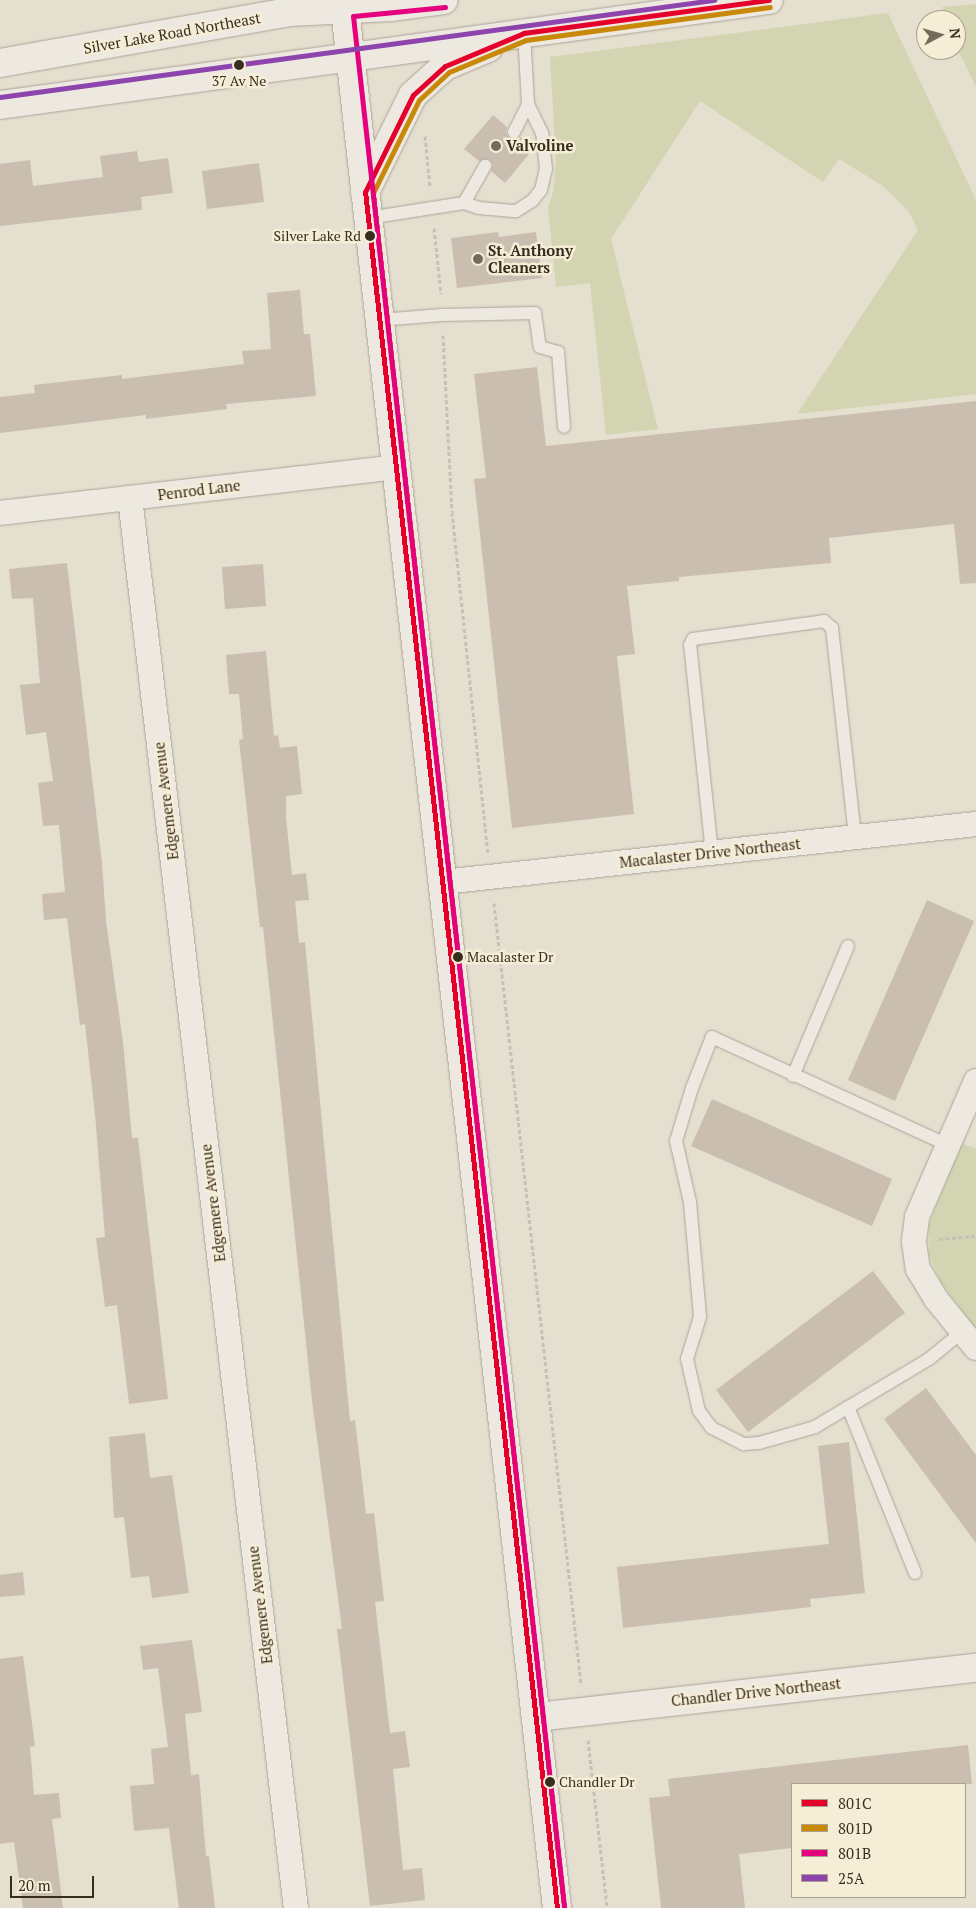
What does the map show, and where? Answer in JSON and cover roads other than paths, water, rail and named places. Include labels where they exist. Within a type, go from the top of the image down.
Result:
[{"type":"main road","name":"Silver Lake Road Northeast","points":[[0,63],[289,12],[345,5],[392,8],[444,0]]},
{"type":"main road","points":[[0,105],[769,0]]},
{"type":"main road","points":[[345,5],[557,1908]]},
{"type":"main road","points":[[365,192],[407,106],[422,84],[445,66],[524,33]]},
{"type":"main road","name":"Chandler Drive Northeast","points":[[536,1717],[976,1668]]},
{"type":"street","name":"Penrod Lane","points":[[0,513],[397,467]]},
{"type":"street","name":"Edgemere Avenue","points":[[130,498],[296,1908]]},
{"type":"street","name":"Macalaster Drive Northeast","points":[[443,882],[976,824]]},
{"type":"street","points":[[969,1340],[918,1269],[914,1242],[918,1218],[976,1081]]},
{"type":"lane","points":[[368,218],[464,203],[479,208],[516,210],[532,202],[541,190],[546,170],[542,133],[528,104],[524,33]]},
{"type":"lane","points":[[514,132],[528,104]]},
{"type":"lane","points":[[464,203],[485,166]]},
{"type":"lane","points":[[380,320],[442,315],[535,313],[540,347],[558,352],[564,427]]},
{"type":"lane","points":[[712,852],[690,645],[693,639],[824,621],[832,628],[854,837]]},
{"type":"lane","points":[[793,1076],[848,946]]},
{"type":"lane","points":[[950,1146],[793,1076],[712,1037],[692,1088],[676,1141],[690,1202],[700,1317],[687,1359],[699,1411],[712,1428],[744,1444],[759,1444],[815,1427],[929,1359],[969,1340]]},
{"type":"lane","points":[[848,1407],[916,1573]]},
{"type":"place","name":"37 Av Ne","points":[[239,65]]},
{"type":"place","name":"Valvoline","points":[[496,146]]},
{"type":"place","name":"Silver Lake Rd","points":[[370,236]]},
{"type":"place","name":"St. Anthony Cleaners","points":[[478,259]]},
{"type":"place","name":"Macalaster Dr","points":[[458,957]]},
{"type":"place","name":"Chandler Dr","points":[[550,1782]]}]
